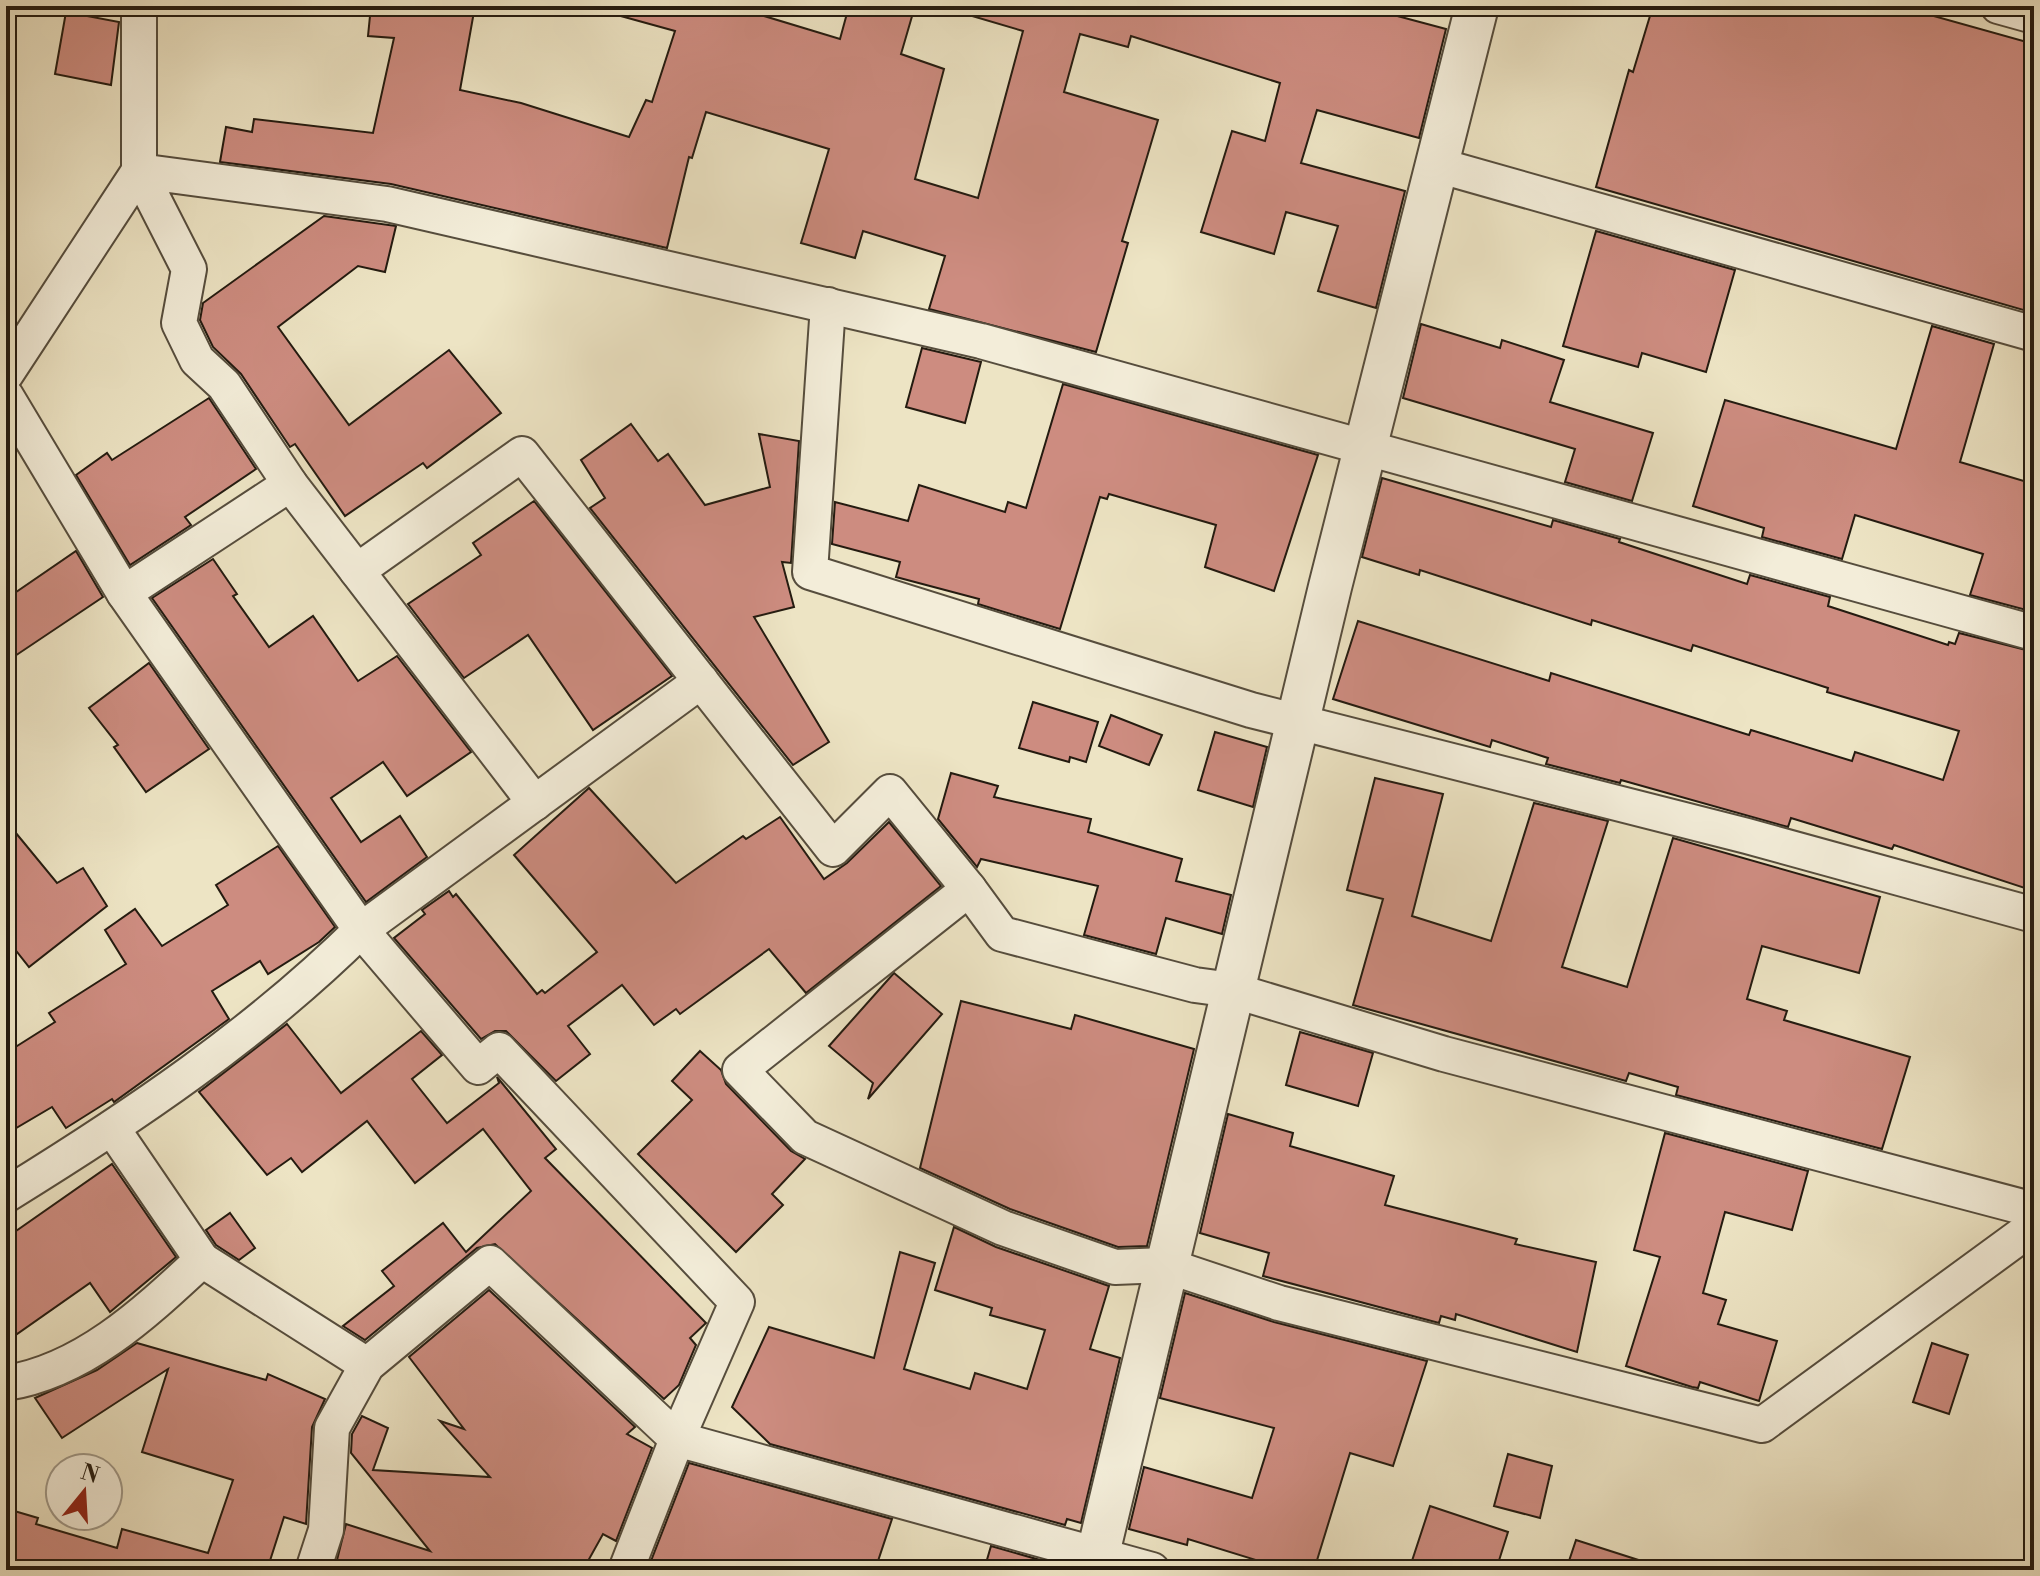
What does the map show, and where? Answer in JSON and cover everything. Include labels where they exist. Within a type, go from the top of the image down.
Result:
[{"type":"street","points":[[139,6],[139,171],[189,269],[179,323],[197,360],[224,385],[290,484],[535,803]]},
{"type":"street","points":[[1096,1562],[1297,722],[1477,6]]},
{"type":"street","points":[[1998,6],[2034,16]]},
{"type":"street","points":[[1437,165],[2034,334]]},
{"type":"street","points":[[139,171],[387,204],[981,341],[2034,633]]},
{"type":"street","points":[[6,374],[139,171]]},
{"type":"street","points":[[828,305],[810,572],[1175,688],[1747,836],[2034,915]]},
{"type":"street","points":[[6,396],[124,593],[361,930],[478,1067],[499,1050],[737,1302],[677,1439],[626,1570]]},
{"type":"street","points":[[357,571],[522,454],[833,849],[890,792],[1002,934],[1195,985],[1232,990],[1474,1062],[2034,1210]]},
{"type":"street","points":[[124,593],[290,484]]},
{"type":"street","points":[[10,1184],[112,1128],[307,984],[361,930],[701,681]]},
{"type":"street","points":[[969,889],[740,1070],[805,1137],[1003,1228],[1115,1267],[1165,1265],[1279,1303],[1762,1425],[2034,1226]]},
{"type":"street","points":[[112,1128],[202,1260],[367,1365]]},
{"type":"street","points":[[6,1383],[38,1378],[135,1323],[202,1260]]},
{"type":"street","points":[[313,1570],[326,1530],[332,1428],[367,1365],[490,1263],[677,1439],[1096,1562],[1152,1570]]},
{"type":"building","points":[[371,6],[475,6],[460,90],[521,103],[629,137],[646,100],[652,102],[675,31],[617,15],[618,6],[731,6],[840,39],[849,6],[915,6],[901,54],[944,69],[915,179],[978,198],[1023,31],[962,13],[963,6],[1360,6],[1446,29],[1419,138],[1317,110],[1301,163],[1405,191],[1376,308],[1318,291],[1338,226],[1286,212],[1274,254],[1201,232],[1232,131],[1265,141],[1280,83],[1131,36],[1128,47],[1080,34],[1064,92],[1158,120],[1122,241],[1128,243],[1096,352],[929,309],[945,256],[863,231],[855,258],[801,243],[829,149],[706,112],[692,158],[689,157],[667,248],[391,184],[220,162],[226,127],[252,132],[254,119],[373,133],[394,38],[368,36]]},
{"type":"building","points":[[1653,6],[1898,6],[2034,44],[2034,313],[1596,187],[1629,70],[1633,72]]},
{"type":"building","points":[[66,12],[119,22],[111,85],[55,74]]},
{"type":"building","points":[[324,216],[396,226],[385,272],[358,266],[278,327],[349,425],[449,350],[501,413],[427,468],[423,463],[345,516],[295,444],[290,447],[241,374],[213,347],[200,320],[203,303]]},
{"type":"building","points":[[1596,231],[1735,270],[1706,372],[1642,353],[1638,367],[1563,346]]},
{"type":"building","points":[[1421,324],[1500,348],[1502,340],[1564,360],[1550,402],[1653,433],[1632,501],[1565,482],[1575,449],[1403,398]]},
{"type":"building","points":[[1932,326],[1994,344],[1960,462],[2034,484],[2034,539],[2027,562],[2034,564],[2034,612],[1970,595],[1983,554],[1855,515],[1842,559],[1762,537],[1764,528],[1693,506],[1725,400],[1896,449]]},
{"type":"building","points":[[922,348],[981,362],[965,423],[906,407]]},
{"type":"building","points":[[1063,384],[1318,455],[1274,591],[1205,567],[1216,525],[1109,494],[1107,499],[1100,497],[1060,629],[978,604],[979,599],[896,577],[900,562],[832,544],[835,502],[908,521],[919,485],[1005,512],[1008,502],[1026,508]]},
{"type":"building","points":[[209,398],[256,469],[185,517],[191,525],[130,565],[76,475],[107,453],[112,460]]},
{"type":"building","points":[[631,424],[658,461],[668,454],[705,505],[770,487],[759,434],[799,441],[791,563],[782,562],[794,607],[754,617],[829,742],[793,765],[590,508],[605,498],[581,460]]},
{"type":"building","points":[[1382,478],[1551,527],[1553,520],[1620,539],[1619,542],[1747,584],[1750,575],[1830,597],[1828,606],[1948,645],[1949,642],[1955,644],[1959,633],[2034,652],[2034,891],[1894,845],[1892,849],[1791,818],[1788,827],[1621,780],[1620,783],[1546,764],[1548,758],[1492,740],[1490,747],[1333,699],[1358,621],[1549,681],[1551,673],[1749,735],[1751,730],[1852,761],[1855,752],[1943,780],[1959,731],[1827,692],[1828,688],[1693,645],[1691,651],[1592,620],[1591,625],[1420,570],[1419,575],[1362,557]]},
{"type":"building","points":[[534,501],[672,676],[593,730],[528,635],[464,678],[408,604],[481,555],[473,543]]},
{"type":"building","points":[[76,551],[103,597],[6,662],[6,599]]},
{"type":"building","points":[[213,559],[237,594],[233,596],[269,647],[313,616],[358,681],[397,656],[471,752],[407,796],[383,762],[331,798],[361,842],[400,816],[427,857],[366,902],[152,598]]},
{"type":"building","points":[[149,663],[209,749],[146,792],[114,747],[118,745],[89,708]]},
{"type":"building","points":[[1033,702],[1098,722],[1086,762],[1070,757],[1069,762],[1019,748]]},
{"type":"building","points":[[1111,715],[1162,735],[1149,765],[1099,746]]},
{"type":"building","points":[[1215,732],[1267,747],[1253,807],[1198,790]]},
{"type":"building","points":[[951,773],[998,786],[994,797],[1091,819],[1088,832],[1182,859],[1176,881],[1231,895],[1222,934],[1166,918],[1156,954],[1084,935],[1098,886],[981,859],[977,867],[938,819]]},
{"type":"building","points":[[1375,778],[1443,794],[1412,916],[1491,941],[1534,803],[1608,821],[1562,967],[1627,987],[1673,838],[1880,897],[1859,973],[1762,946],[1747,999],[1787,1011],[1784,1020],[1910,1057],[1882,1149],[1676,1095],[1678,1087],[1629,1073],[1626,1081],[1353,1005],[1383,899],[1347,890]]},
{"type":"building","points":[[589,788],[676,883],[743,836],[746,839],[780,817],[824,879],[847,863],[889,822],[941,886],[806,993],[769,949],[680,1014],[676,1009],[654,1025],[622,985],[568,1026],[590,1054],[556,1081],[506,1031],[495,1031],[481,1039],[394,938],[425,914],[422,910],[449,891],[453,897],[456,894],[537,994],[542,990],[545,993],[597,952],[514,855]]},
{"type":"building","points":[[6,821],[57,883],[83,868],[107,906],[29,967],[6,938]]},
{"type":"building","points":[[278,846],[335,927],[319,942],[268,974],[260,961],[212,991],[229,1019],[114,1102],[112,1099],[66,1128],[52,1107],[6,1134],[6,1053],[55,1022],[49,1013],[126,964],[105,930],[135,909],[162,946],[228,905],[216,885]]},
{"type":"building","points":[[894,973],[942,1014],[868,1099],[873,1083],[829,1046]]},
{"type":"building","points":[[961,1001],[1071,1029],[1075,1015],[1194,1049],[1147,1246],[1118,1247],[1010,1209],[920,1168]]},
{"type":"building","points":[[287,1024],[341,1093],[421,1031],[442,1055],[412,1079],[447,1123],[499,1083],[497,1077],[556,1149],[545,1158],[706,1323],[690,1338],[696,1345],[679,1385],[664,1399],[495,1244],[477,1248],[365,1340],[343,1326],[394,1286],[382,1271],[443,1223],[466,1252],[531,1191],[483,1129],[415,1183],[367,1121],[302,1172],[291,1158],[267,1175],[199,1092]]},
{"type":"building","points":[[1300,1032],[1373,1053],[1358,1106],[1286,1085]]},
{"type":"building","points":[[700,1051],[721,1070],[726,1084],[791,1151],[805,1159],[772,1194],[783,1205],[736,1252],[638,1154],[692,1100],[672,1081]]},
{"type":"building","points":[[1228,1114],[1293,1133],[1290,1146],[1394,1176],[1385,1205],[1517,1239],[1515,1244],[1596,1262],[1577,1352],[1456,1314],[1455,1320],[1441,1316],[1439,1323],[1263,1276],[1269,1253],[1200,1233]]},
{"type":"building","points":[[1665,1133],[1808,1171],[1792,1230],[1725,1212],[1703,1293],[1726,1300],[1718,1324],[1777,1341],[1759,1401],[1700,1382],[1698,1388],[1692,1387],[1626,1366],[1660,1257],[1634,1250]]},
{"type":"building","points":[[112,1164],[176,1257],[110,1312],[90,1283],[17,1334],[6,1319],[6,1238]]},
{"type":"building","points":[[230,1213],[255,1248],[239,1260],[216,1245],[206,1230]]},
{"type":"building","points":[[954,1227],[996,1247],[1109,1286],[1090,1349],[1120,1358],[1081,1523],[1067,1519],[1065,1525],[770,1444],[732,1407],[769,1327],[874,1358],[900,1252],[935,1263],[904,1369],[970,1389],[975,1373],[1027,1389],[1045,1330],[990,1315],[992,1308],[935,1290]]},
{"type":"building","points":[[489,1290],[635,1427],[627,1434],[652,1448],[616,1541],[603,1534],[583,1570],[367,1570],[337,1560],[346,1524],[430,1551],[351,1453],[352,1434],[362,1416],[388,1428],[373,1470],[490,1477],[440,1421],[464,1429],[409,1357]]},
{"type":"building","points":[[1185,1293],[1274,1322],[1427,1361],[1393,1466],[1350,1453],[1314,1570],[1288,1570],[1188,1539],[1187,1545],[1129,1529],[1144,1467],[1252,1498],[1274,1428],[1160,1398]]},
{"type":"building","points":[[137,1343],[266,1380],[268,1374],[325,1399],[312,1427],[306,1524],[284,1517],[267,1570],[240,1563],[239,1570],[6,1570],[6,1528],[11,1510],[38,1518],[36,1524],[44,1526],[44,1532],[63,1532],[117,1548],[124,1530],[208,1553],[233,1480],[142,1452],[168,1369],[62,1438],[35,1398],[97,1370]]},
{"type":"building","points":[[1932,1343],[1968,1355],[1949,1414],[1913,1402]]},
{"type":"building","points":[[1508,1454],[1552,1466],[1540,1518],[1494,1506]]},
{"type":"building","points":[[689,1463],[892,1519],[875,1570],[653,1570],[655,1563],[651,1561]]},
{"type":"building","points":[[1430,1506],[1508,1532],[1496,1570],[1409,1570]]},
{"type":"building","points":[[1576,1540],[1651,1564],[1650,1570],[1566,1570]]},
{"type":"building","points":[[991,1546],[1054,1564],[1052,1570],[984,1570]]}]
